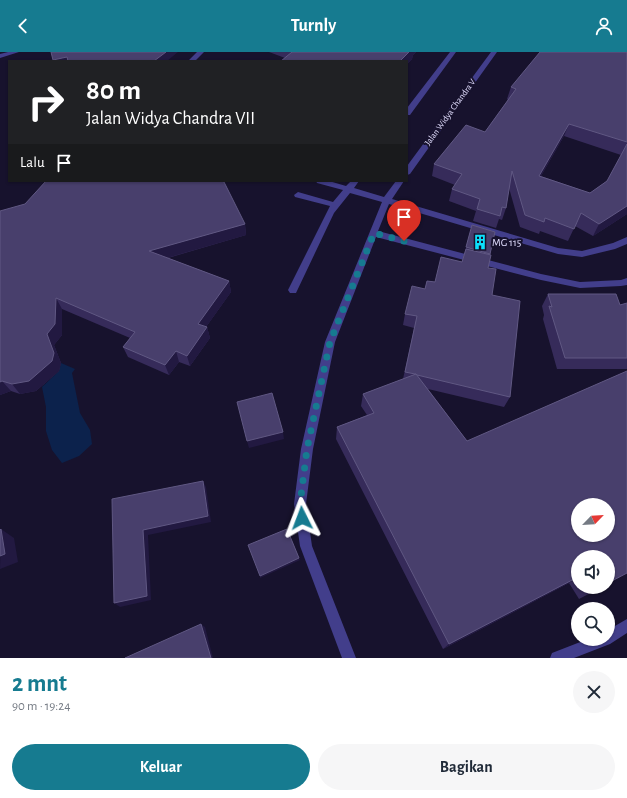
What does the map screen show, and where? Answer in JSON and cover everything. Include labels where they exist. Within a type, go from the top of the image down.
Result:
[{"type":"street","points":[[0,56],[16,52]]},
{"type":"street","points":[[192,60],[201,52]]},
{"type":"street","points":[[408,112],[453,52]]},
{"type":"street","name":"Jalan Widya Chandra V","points":[[408,171],[494,52]]},
{"type":"street","points":[[323,182],[558,251],[582,254],[615,246],[627,240]]},
{"type":"street","points":[[293,290],[330,213],[354,182]]},
{"type":"street","points":[[349,658],[306,546],[300,504],[307,449],[330,342],[386,201],[399,182]]},
{"type":"street","points":[[298,195],[336,205]]},
{"type":"street","points":[[374,233],[542,277],[580,285],[621,283],[627,281]]},
{"type":"street","points":[[615,633],[627,626]]},
{"type":"street","points":[[557,658],[587,646]]},
{"type":"water","points":[[61,363],[75,369],[72,373],[80,413],[90,430],[92,444],[79,456],[62,463],[52,450],[46,431],[46,407],[42,387],[59,371]]},
{"type":"building","points":[[51,52],[166,52],[155,60],[68,60],[67,57],[53,60]]},
{"type":"building","points":[[292,52],[409,52],[401,60],[282,60]]},
{"type":"building","points":[[540,52],[627,52],[627,142],[569,124],[539,176],[590,193],[607,181],[627,144],[627,206],[599,224],[581,213],[574,229],[545,218],[544,222],[525,215],[512,171],[506,208],[502,207],[500,216],[477,209],[480,199],[452,189],[462,174],[434,164],[466,125],[485,132],[516,89],[511,87]]},
{"type":"building","points":[[45,182],[224,182],[245,224],[149,251],[229,281],[198,324],[207,327],[187,356],[176,351],[165,365],[123,347],[135,332],[56,298],[55,324],[47,334],[54,353],[52,361],[29,381],[12,384],[2,381],[0,382],[0,211],[25,204]]},
{"type":"building","points":[[472,225],[495,232],[490,254],[466,247]]},
{"type":"building","points":[[466,249],[491,255],[488,268],[496,269],[492,295],[520,301],[510,397],[405,372],[417,316],[405,314],[412,286],[425,289],[427,281],[435,282],[441,257],[462,262]]},
{"type":"building","points":[[548,294],[616,294],[620,305],[627,303],[627,358],[565,358],[549,306],[552,307]]},
{"type":"building","points":[[627,371],[627,573],[615,579],[615,550],[571,550],[571,581],[449,644],[337,427],[374,413],[363,394],[416,374],[467,441]]},
{"type":"building","points":[[272,393],[283,432],[247,441],[237,402]]},
{"type":"building","points":[[203,481],[208,516],[143,530],[147,596],[114,603],[112,499]]},
{"type":"building","points":[[1,529],[5,554],[0,556],[0,530]]},
{"type":"building","points":[[287,529],[299,558],[260,576],[248,545]]},
{"type":"building","points":[[201,624],[211,658],[125,658]]},
{"type":"place","name":"MG 115","points":[[480,242]]},
{"type":"route","points":[[302,518],[300,504],[307,449],[330,342],[374,233],[404,241]]}]
